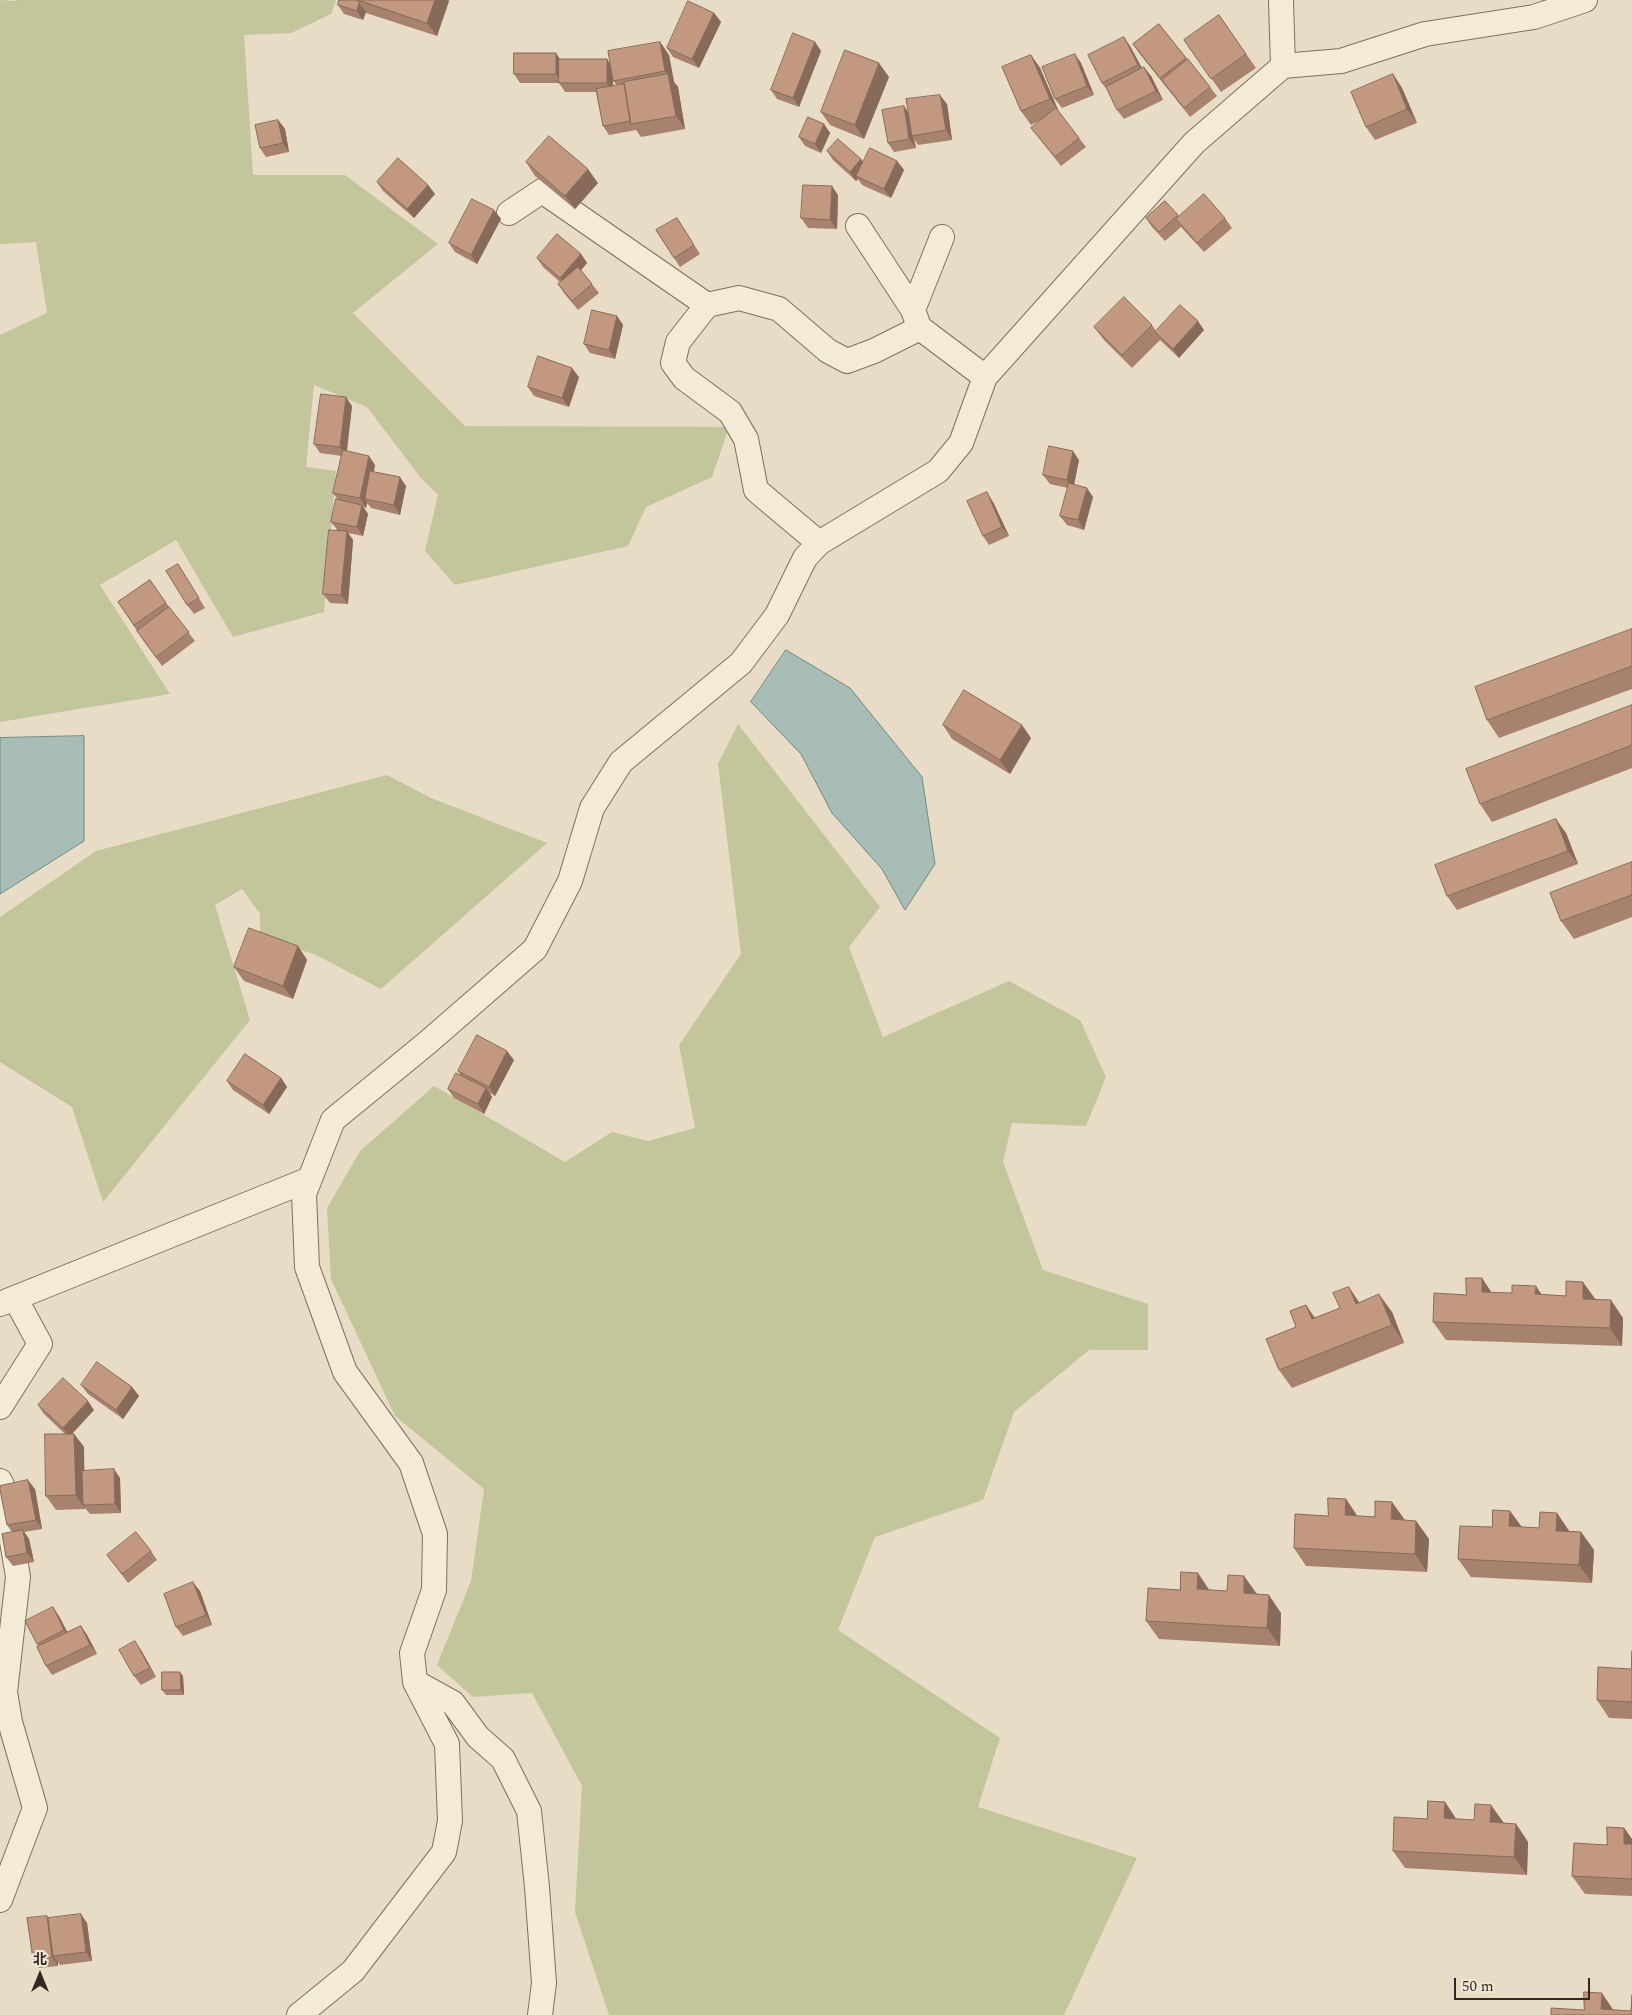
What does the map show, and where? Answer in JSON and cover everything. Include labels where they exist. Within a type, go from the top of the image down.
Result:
[{"type":"street","points":[[1281,0],[1283,66]]},
{"type":"street","points":[[299,2015],[353,1971],[444,1852],[450,1821],[447,1744],[415,1682],[412,1654],[434,1590],[435,1534],[411,1463],[345,1372],[307,1267],[304,1194],[333,1120],[427,1043],[535,949],[570,881],[592,808],[621,762],[741,663],[777,615],[805,558],[819,543],[938,471],[961,443],[985,377],[1194,144],[1283,66],[1341,61],[1425,34],[1534,17],[1585,0]]},
{"type":"street","points":[[509,213],[542,191],[706,305]]},
{"type":"street","points":[[858,226],[916,319],[985,377]]},
{"type":"street","points":[[819,543],[756,490],[746,439],[730,412],[684,378],[673,363],[678,342],[706,305],[739,298],[779,309],[828,351],[847,361],[874,351],[916,319],[942,237]]},
{"type":"street","points":[[0,1407],[40,1344],[8,1301],[310,1178]]},
{"type":"street","points":[[0,1481],[3,1487],[18,1577],[4,1692],[10,1722],[35,1808],[0,1900]]},
{"type":"street","points":[[415,1682],[453,1703],[478,1737],[503,1759],[529,1811],[544,1983],[540,2015]]},
{"type":"green space","points":[[0,0],[336,0],[331,14],[291,33],[244,35],[253,175],[345,175],[438,244],[353,313],[465,426],[729,427],[712,477],[646,507],[628,546],[455,585],[425,551],[438,495],[421,478],[367,407],[314,385],[306,467],[336,471],[324,612],[233,637],[176,540],[100,585],[170,694],[0,722],[0,335],[47,313],[36,242],[0,244]]},
{"type":"green space","points":[[738,724],[880,907],[849,947],[883,1037],[1009,981],[1080,1020],[1106,1077],[1086,1126],[1012,1123],[1003,1162],[1043,1270],[1148,1304],[1148,1350],[1089,1350],[1014,1412],[983,1500],[875,1537],[838,1630],[1000,1738],[978,1807],[1137,1858],[1064,2015],[609,2015],[575,1912],[582,1786],[532,1693],[473,1697],[437,1665],[471,1581],[484,1489],[395,1416],[331,1279],[327,1208],[360,1151],[434,1086],[565,1162],[612,1132],[648,1141],[695,1128],[679,1045],[741,954],[718,764]]},
{"type":"green space","points":[[387,775],[431,798],[547,843],[381,989],[314,954],[260,938],[260,914],[242,889],[215,905],[250,1020],[103,1202],[72,1107],[0,1062],[0,917],[96,851]]},
{"type":"water","points":[[786,650],[850,688],[922,777],[935,864],[905,910],[882,869],[832,813],[801,754],[751,702]]},
{"type":"water","points":[[84,736],[84,841],[0,894],[0,738]]},
{"type":"building","points":[[339,0],[357,0],[359,3],[357,11],[338,5]]},
{"type":"building","points":[[358,0],[435,0],[427,23]]},
{"type":"building","points":[[688,1],[714,13],[692,59],[667,48]]},
{"type":"building","points":[[1219,15],[1246,54],[1211,79],[1184,40]]},
{"type":"building","points":[[1159,24],[1186,58],[1160,78],[1133,44]]},
{"type":"building","points":[[793,33],[815,42],[793,98],[771,90]]},
{"type":"building","points":[[1124,37],[1138,65],[1102,83],[1088,55]]},
{"type":"building","points":[[660,42],[665,71],[613,81],[608,51]]},
{"type":"building","points":[[845,50],[879,63],[855,125],[821,112]]},
{"type":"building","points":[[514,53],[556,53],[556,74],[514,74]]},
{"type":"building","points":[[1075,54],[1087,86],[1055,99],[1042,67]]},
{"type":"building","points":[[1031,55],[1050,99],[1021,111],[1002,67]]},
{"type":"building","points":[[559,59],[607,59],[607,83],[559,83]]},
{"type":"building","points":[[1188,59],[1210,87],[1184,108],[1162,80]]},
{"type":"building","points":[[1144,67],[1156,91],[1117,110],[1106,87]]},
{"type":"building","points":[[668,74],[676,116],[631,124],[624,82]]},
{"type":"building","points":[[1393,74],[1407,109],[1366,127],[1351,92]]},
{"type":"building","points":[[624,84],[630,121],[603,126],[596,89]]},
{"type":"building","points":[[940,95],[946,130],[912,136],[906,99]]},
{"type":"building","points":[[904,106],[909,139],[888,143],[882,110]]},
{"type":"building","points":[[1056,108],[1079,138],[1055,157],[1031,128]]},
{"type":"building","points":[[808,117],[824,124],[815,144],[799,137]]},
{"type":"building","points":[[278,120],[283,143],[260,148],[255,125]]},
{"type":"building","points":[[549,136],[588,169],[565,196],[526,162]]},
{"type":"building","points":[[838,139],[861,159],[850,172],[827,151]]},
{"type":"building","points":[[870,148],[897,161],[884,189],[856,176]]},
{"type":"building","points":[[398,158],[428,185],[407,209],[377,182]]},
{"type":"building","points":[[803,185],[832,186],[830,220],[801,218]]},
{"type":"building","points":[[1204,194],[1225,218],[1197,243],[1176,219]]},
{"type":"building","points":[[472,199],[494,210],[471,255],[449,243]]},
{"type":"building","points":[[1165,201],[1178,215],[1159,232],[1146,218]]},
{"type":"building","points":[[677,218],[694,245],[674,258],[656,230]]},
{"type":"building","points":[[557,234],[581,254],[560,278],[537,258]]},
{"type":"building","points":[[578,267],[592,284],[572,301],[558,284]]},
{"type":"building","points":[[1124,297],[1152,325],[1122,355],[1094,327]]},
{"type":"building","points":[[1180,305],[1198,321],[1173,349],[1155,332]]},
{"type":"building","points":[[592,310],[617,316],[609,350],[584,344]]},
{"type":"building","points":[[538,356],[572,368],[562,398],[528,387]]},
{"type":"building","points":[[321,394],[346,397],[340,447],[314,444]]},
{"type":"building","points":[[1049,446],[1073,451],[1067,480],[1043,475]]},
{"type":"building","points":[[343,450],[369,456],[360,498],[333,493]]},
{"type":"building","points":[[370,471],[400,477],[394,505],[365,499]]},
{"type":"building","points":[[1069,483],[1087,488],[1078,520],[1060,516]]},
{"type":"building","points":[[987,492],[1002,527],[983,536],[967,501]]},
{"type":"building","points":[[336,499],[362,505],[357,527],[331,522]]},
{"type":"building","points":[[329,530],[347,531],[341,595],[323,594]]},
{"type":"building","points":[[178,564],[199,598],[187,605],[166,571]]},
{"type":"building","points":[[150,580],[166,603],[134,625],[118,602]]},
{"type":"building","points":[[169,607],[189,632],[156,657],[137,631]]},
{"type":"building","points":[[1632,629],[1632,666],[1487,720],[1475,687]]},
{"type":"building","points":[[964,690],[1022,725],[1000,760],[943,725]]},
{"type":"building","points":[[1632,705],[1632,745],[1480,804],[1466,769]]},
{"type":"building","points":[[1556,819],[1568,851],[1447,896],[1435,865]]},
{"type":"building","points":[[1632,862],[1632,895],[1561,921],[1550,893]]},
{"type":"building","points":[[249,928],[298,946],[283,986],[234,967]]},
{"type":"building","points":[[477,1035],[507,1051],[489,1087],[458,1071]]},
{"type":"building","points":[[245,1054],[281,1078],[263,1105],[227,1081]]},
{"type":"building","points":[[456,1073],[486,1088],[478,1104],[448,1089]]},
{"type":"building","points":[[1466,1278],[1482,1278],[1482,1292],[1512,1293],[1512,1285],[1536,1286],[1535,1294],[1566,1296],[1566,1281],[1583,1282],[1583,1299],[1611,1300],[1610,1328],[1433,1322],[1434,1293],[1466,1295]]},
{"type":"building","points":[[1349,1287],[1356,1304],[1379,1294],[1392,1325],[1279,1370],[1266,1339],[1296,1327],[1290,1311],[1306,1305],[1312,1319],[1340,1308],[1333,1293]]},
{"type":"building","points":[[97,1362],[132,1387],[116,1410],[81,1385]]},
{"type":"building","points":[[63,1378],[88,1401],[63,1428],[38,1405]]},
{"type":"building","points":[[45,1434],[74,1434],[76,1495],[46,1496]]},
{"type":"building","points":[[114,1469],[115,1504],[83,1505],[82,1471]]},
{"type":"building","points":[[28,1480],[36,1520],[7,1525],[0,1486]]},
{"type":"building","points":[[1328,1498],[1346,1499],[1345,1515],[1375,1517],[1375,1501],[1392,1502],[1391,1519],[1416,1521],[1415,1554],[1294,1548],[1295,1514],[1328,1516]]},
{"type":"building","points":[[1493,1510],[1510,1511],[1509,1526],[1539,1528],[1540,1512],[1557,1513],[1556,1531],[1581,1532],[1579,1565],[1458,1559],[1460,1526],[1492,1527]]},
{"type":"building","points":[[23,1530],[27,1553],[6,1557],[2,1534]]},
{"type":"building","points":[[136,1532],[151,1551],[122,1574],[107,1555]]},
{"type":"building","points":[[1181,1572],[1198,1573],[1197,1589],[1227,1591],[1228,1575],[1244,1576],[1244,1593],[1269,1595],[1267,1628],[1146,1621],[1148,1588],[1180,1590]]},
{"type":"building","points":[[193,1582],[206,1615],[176,1627],[164,1594]]},
{"type":"building","points":[[53,1607],[64,1630],[37,1644],[25,1621]]},
{"type":"building","points":[[81,1626],[90,1645],[46,1666],[37,1647]]},
{"type":"building","points":[[135,1641],[150,1668],[134,1676],[119,1650]]},
{"type":"building","points":[[1632,1651],[1632,1702],[1597,1700],[1598,1667],[1631,1669]]},
{"type":"building","points":[[162,1672],[180,1672],[181,1690],[162,1690]]},
{"type":"building","points":[[1428,1801],[1445,1802],[1444,1818],[1474,1820],[1475,1804],[1491,1805],[1490,1822],[1516,1824],[1514,1857],[1393,1851],[1394,1817],[1427,1819]]},
{"type":"building","points":[[1607,1827],[1624,1828],[1624,1844],[1632,1844],[1632,1879],[1572,1876],[1574,1843],[1607,1845]]},
{"type":"building","points":[[81,1914],[86,1952],[53,1956],[48,1918]]},
{"type":"building","points":[[47,1916],[52,1957],[33,1959],[27,1918]]},
{"type":"building","points":[[1584,1992],[1602,1993],[1601,2009],[1631,2011],[1632,1995],[1632,2015],[1551,2015],[1551,2008],[1584,2010]]}]
